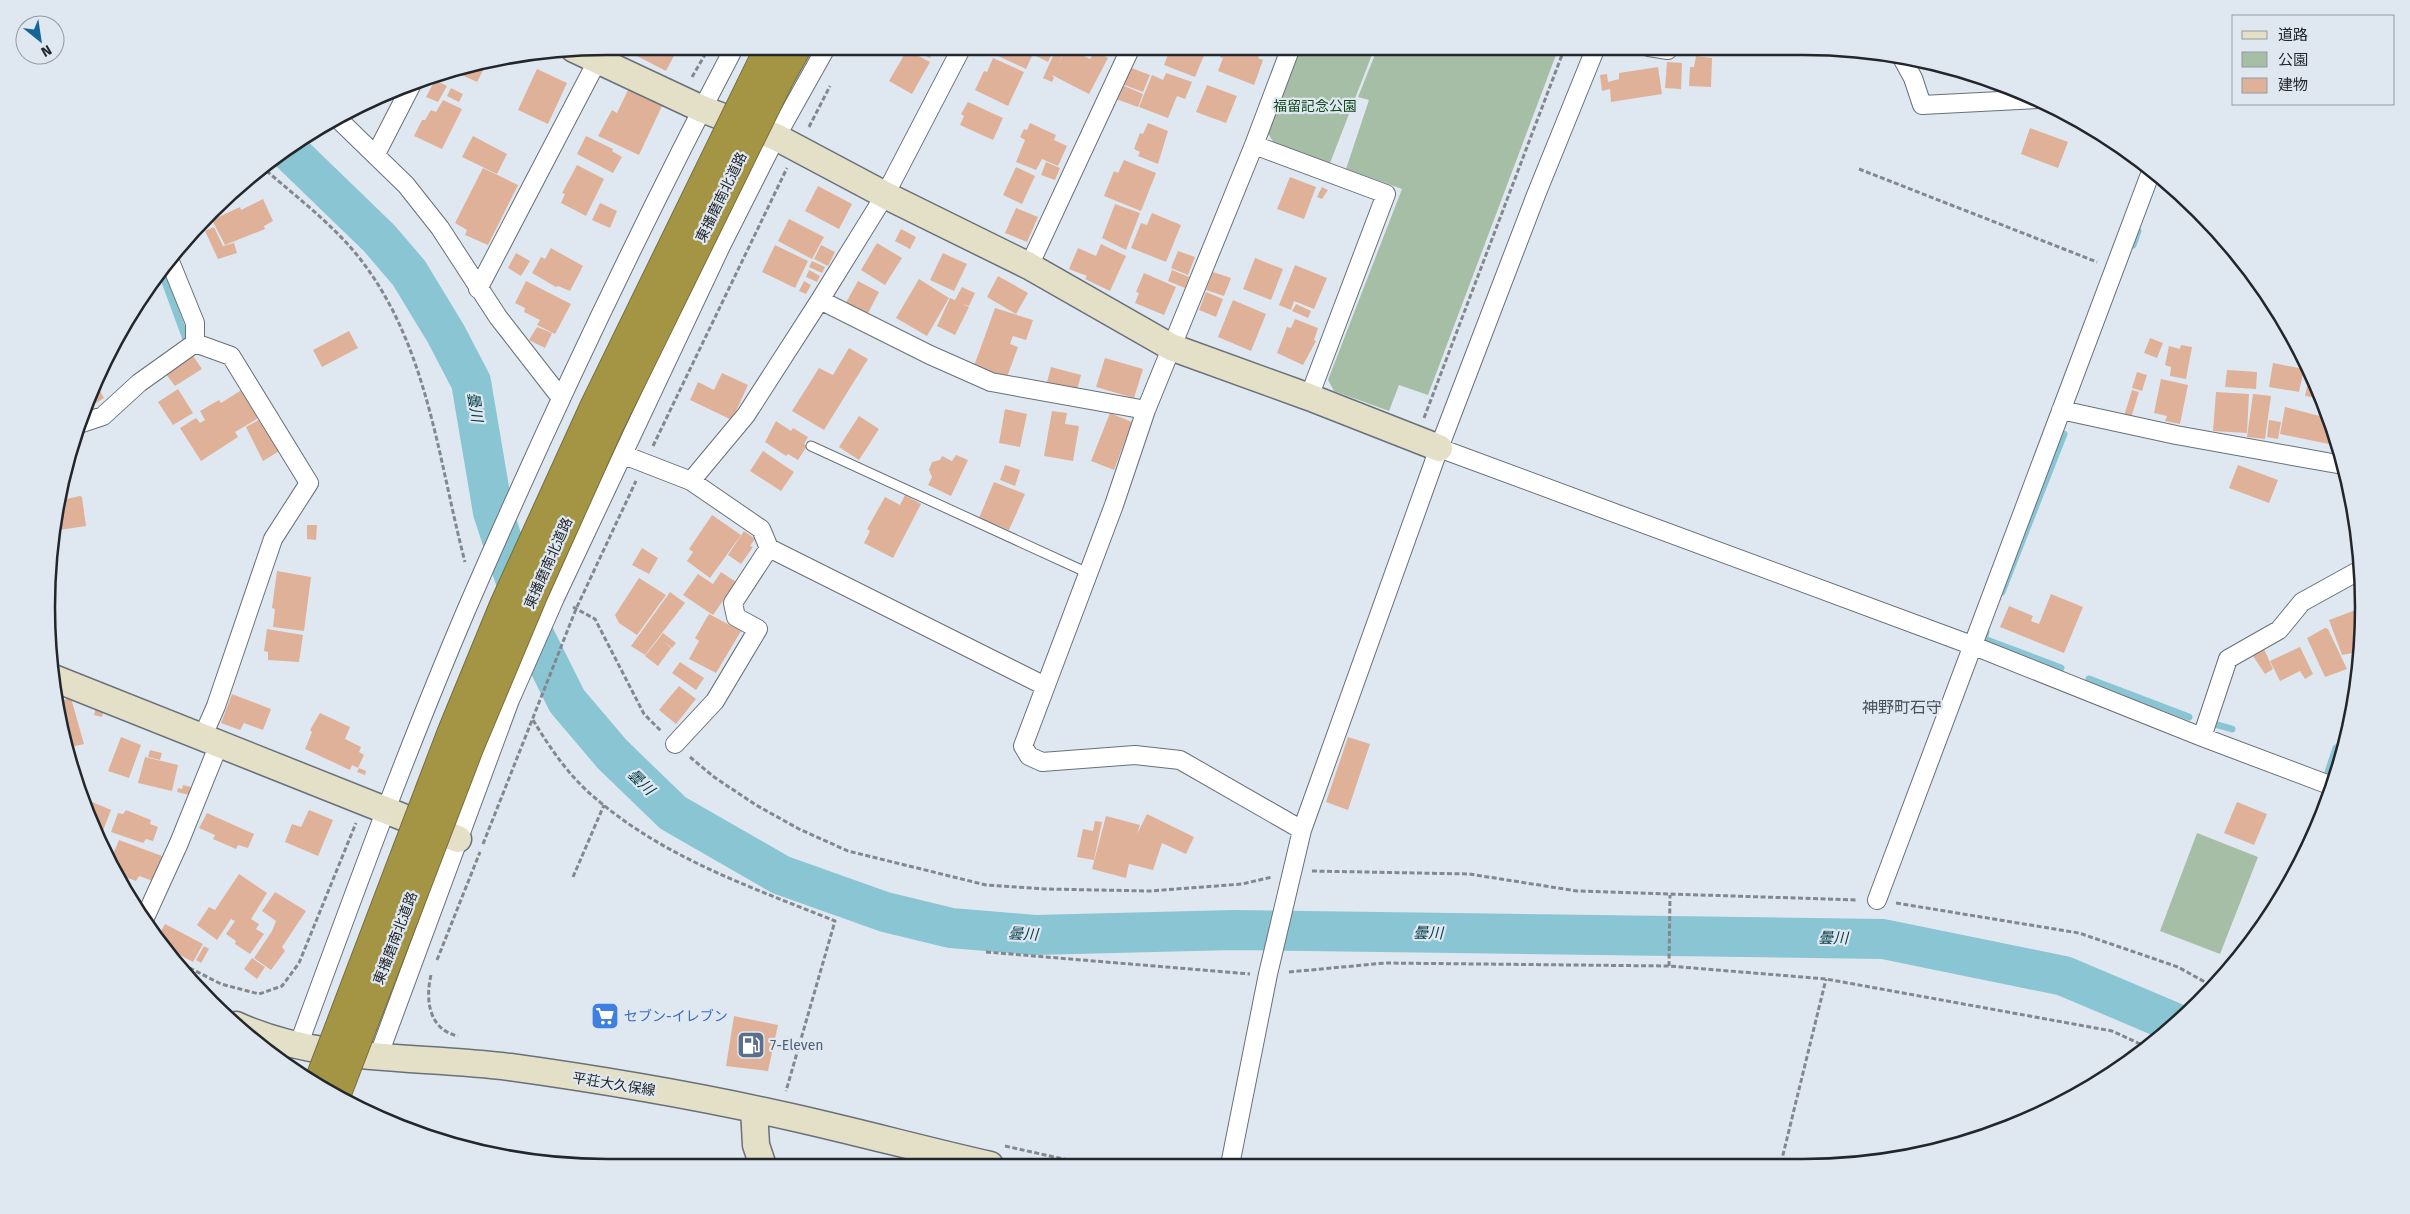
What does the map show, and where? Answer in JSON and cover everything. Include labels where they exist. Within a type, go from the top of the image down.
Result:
[{"type":"highway","name":"東播磨南北道路","points":[[320,1078],[450,734],[504,605],[595,405],[766,55]]},
{"type":"highway","name":"東播磨南北道路","points":[[339,1089],[469,748],[534,593],[610,424],[793,55]]},
{"type":"street","points":[[478,289],[601,55]]},
{"type":"street","points":[[606,55],[702,109],[787,143],[885,195],[1029,266],[1171,347],[1309,397],[1427,444],[1974,646],[2202,737],[2326,784]]},
{"type":"street","points":[[298,1046],[385,810],[468,606],[561,398],[730,55]]},
{"type":"street","points":[[378,1057],[510,700],[555,598],[721,246],[787,143],[823,55]]},
{"type":"street","points":[[691,481],[746,415],[820,300],[885,195],[958,55]]},
{"type":"street","points":[[1029,266],[1127,55]]},
{"type":"street","points":[[1288,55],[1254,146],[1146,410],[1088,573],[1022,746],[1029,756],[1042,762],[1135,755],[1180,760],[1302,830]]},
{"type":"street","points":[[1231,1159],[1268,974],[1302,830],[1427,444],[1536,195],[1593,55]]},
{"type":"street","points":[[1906,65],[1922,105],[2020,100]]},
{"type":"street","points":[[376,154],[408,93]]},
{"type":"street","points":[[342,123],[376,154],[406,186],[440,228],[478,289],[561,398]]},
{"type":"street","points":[[1254,146],[1386,194],[1309,397]]},
{"type":"street","points":[[1877,900],[2149,177]]},
{"type":"street","points":[[173,267],[195,323],[195,343]]},
{"type":"street","points":[[820,300],[930,355],[991,382],[1146,410]]},
{"type":"street","points":[[87,421],[104,416],[139,383],[195,343]]},
{"type":"street","points":[[147,913],[179,843],[210,741],[216,706],[273,539],[309,483],[308,478],[231,356],[195,343]]},
{"type":"street","points":[[2061,410],[2176,435],[2336,464]]},
{"type":"street","points":[[624,455],[691,481],[761,529],[769,548],[1045,686]]},
{"type":"street","points":[[675,744],[715,701],[758,629],[736,617],[733,603],[769,548]]},
{"type":"street","points":[[2202,737],[2228,659],[2279,630],[2302,602],[2354,573]]},
{"type":"street","points":[[60,681],[458,839]]},
{"type":"street","name":"平荘大久保線","points":[[258,1035],[298,1046],[378,1057],[508,1067],[698,1097],[754,1110],[997,1155]]},
{"type":"street","points":[[754,1110],[756,1145],[761,1159]]},
{"type":"lane","points":[[811,446],[1088,573]]},
{"type":"path","points":[[690,79],[695,74],[705,55]]},
{"type":"path","points":[[1427,444],[1562,55]]},
{"type":"path","points":[[467,1038],[451,1035],[437,1024],[428,1008],[428,991],[431,976],[576,609],[720,303],[787,143],[833,80]]},
{"type":"path","points":[[1859,170],[2114,269]]},
{"type":"path","points":[[268,172],[333,229],[360,259],[382,291],[404,335],[434,420],[466,567]]},
{"type":"path","points":[[555,598],[595,619],[644,714],[675,744],[714,777],[756,805],[799,829],[848,851],[986,885],[1081,890],[1150,891],[1242,884],[1292,872],[1469,874],[1577,891],[1877,900],[2079,933],[2178,967],[2207,982]]},
{"type":"path","points":[[532,720],[555,755],[593,797],[680,856],[712,872],[835,921],[783,1094]]},
{"type":"path","points":[[573,877],[604,805]]},
{"type":"path","points":[[189,968],[222,984],[259,994],[282,986],[299,963],[356,826],[356,820]]},
{"type":"path","points":[[1669,966],[1670,895]]},
{"type":"path","points":[[986,952],[1116,962],[1208,972],[1268,974],[1385,963],[1669,966],[1826,979],[2112,1031],[2140,1044]]},
{"type":"path","points":[[1782,1159],[1826,979]]},
{"type":"path","points":[[997,1155],[1034,1159]]},
{"type":"green space","name":"福留記念公園","points":[[1297,55],[1372,55],[1330,163],[1274,143],[1267,132]]},
{"type":"green space","points":[[1375,55],[1556,55],[1428,395],[1399,385],[1389,411],[1334,391],[1328,380],[1402,189],[1346,169],[1369,100],[1358,97]]},
{"type":"green space","points":[[2197,833],[2258,857],[2220,954],[2160,931]]},
{"type":"building","points":[[635,55],[674,55],[666,71]]},
{"type":"building","points":[[904,55],[917,55],[930,62],[912,94],[889,81]]},
{"type":"building","points":[[998,55],[1032,55],[1026,69]]},
{"type":"building","points":[[1034,55],[1051,55],[1048,62]]},
{"type":"building","points":[[1053,55],[1063,55],[1056,69],[1063,55],[1082,55],[1090,59],[1092,55],[1102,55],[1108,58],[1089,94],[1052,75],[1054,78],[1052,82],[1043,78]]},
{"type":"building","points":[[1168,55],[1204,55],[1195,77],[1164,65]]},
{"type":"building","points":[[1221,55],[1259,55],[1258,58],[1263,60],[1254,85],[1218,71],[1223,58],[1220,57]]},
{"type":"building","points":[[1696,56],[1712,58],[1711,87],[1689,86],[1690,67],[1694,67]]},
{"type":"building","points":[[993,58],[1024,72],[1008,106],[975,90],[984,71],[987,72]]},
{"type":"building","points":[[1667,62],[1682,63],[1681,89],[1665,88]]},
{"type":"building","points":[[1129,67],[1150,75],[1143,92],[1122,84]]},
{"type":"building","points":[[1658,67],[1662,94],[1611,102],[1610,89],[1602,91],[1600,75],[1607,74],[1608,82],[1619,79],[1619,73]]},
{"type":"building","points":[[537,69],[567,83],[548,124],[518,110]]},
{"type":"building","points":[[483,70],[477,82],[461,75]]},
{"type":"building","points":[[1166,73],[1192,82],[1185,99],[1177,96],[1168,118],[1139,107],[1152,75],[1163,80]]},
{"type":"building","points":[[438,82],[447,86],[438,102],[426,97],[433,83]]},
{"type":"building","points":[[1122,85],[1143,94],[1138,107],[1116,99]]},
{"type":"building","points":[[1207,85],[1237,96],[1226,123],[1196,112]]},
{"type":"building","points":[[451,88],[463,94],[459,102],[447,96]]},
{"type":"building","points":[[628,90],[662,106],[639,155],[598,136],[612,110],[617,113]]},
{"type":"building","points":[[443,100],[462,109],[442,149],[414,136],[422,120],[425,120],[431,110],[436,112]]},
{"type":"building","points":[[968,102],[1003,118],[993,140],[960,125],[964,116],[961,114]]},
{"type":"building","points":[[1030,123],[1056,135],[1054,140],[1067,146],[1058,166],[1042,159],[1036,170],[1016,162],[1025,140],[1020,137],[1024,129],[1027,130]]},
{"type":"building","points":[[1148,123],[1168,131],[1158,164],[1138,156],[1140,152],[1134,149],[1140,133],[1143,134]]},
{"type":"building","points":[[2030,128],[2068,142],[2058,168],[2021,154]]},
{"type":"building","points":[[473,136],[507,154],[497,174],[462,157]]},
{"type":"building","points":[[586,136],[613,149],[612,151],[622,157],[613,173],[577,154]]},
{"type":"building","points":[[1124,160],[1156,173],[1141,211],[1104,196],[1114,171],[1118,173]]},
{"type":"building","points":[[1046,162],[1060,168],[1055,180],[1041,175]]},
{"type":"building","points":[[577,165],[604,179],[586,216],[561,203],[565,194],[562,193]]},
{"type":"building","points":[[1016,167],[1035,176],[1022,204],[1003,195]]},
{"type":"building","points":[[483,168],[518,185],[488,245],[465,235],[467,230],[455,223]]},
{"type":"building","points":[[1290,177],[1316,187],[1304,219],[1277,209]]},
{"type":"building","points":[[818,186],[852,204],[839,229],[805,211]]},
{"type":"building","points":[[1322,187],[1328,190],[1322,199],[1317,197]]},
{"type":"building","points":[[263,199],[273,221],[264,226],[265,229],[225,245],[213,221],[240,207],[241,210]]},
{"type":"building","points":[[600,203],[617,211],[610,228],[592,220]]},
{"type":"building","points":[[1115,204],[1140,213],[1126,250],[1102,238]]},
{"type":"building","points":[[1016,208],[1038,217],[1027,242],[1005,233]]},
{"type":"building","points":[[1152,213],[1181,225],[1166,262],[1131,248],[1141,223],[1147,225]]},
{"type":"building","points":[[789,219],[824,237],[812,259],[778,241]]},
{"type":"building","points":[[214,227],[223,246],[234,243],[237,253],[218,259],[205,231]]},
{"type":"building","points":[[901,229],[916,237],[910,249],[895,241]]},
{"type":"building","points":[[877,243],[902,258],[885,285],[861,270]]},
{"type":"building","points":[[1101,244],[1126,256],[1110,291],[1085,279],[1087,276],[1069,269],[1078,248],[1096,256]]},
{"type":"building","points":[[775,245],[808,261],[795,288],[762,272]]},
{"type":"building","points":[[821,245],[835,252],[828,266],[814,259]]},
{"type":"building","points":[[551,248],[583,266],[570,291],[558,286],[556,287],[532,273],[541,257],[545,259]]},
{"type":"building","points":[[1178,251],[1195,257],[1188,275],[1171,268]]},
{"type":"building","points":[[516,253],[530,261],[521,276],[508,268]]},
{"type":"building","points":[[943,253],[967,264],[954,291],[930,280]]},
{"type":"building","points":[[1255,258],[1283,269],[1271,300],[1243,289]]},
{"type":"building","points":[[812,261],[825,267],[822,273],[809,267]]},
{"type":"building","points":[[1295,265],[1327,278],[1314,309],[1294,301],[1291,310],[1279,305]]},
{"type":"building","points":[[809,270],[820,276],[817,282],[806,277]]},
{"type":"building","points":[[1172,270],[1189,277],[1185,288],[1168,281]]},
{"type":"building","points":[[1213,272],[1231,278],[1224,296],[1206,290]]},
{"type":"building","points":[[1144,273],[1176,287],[1164,315],[1135,303],[1139,293],[1136,292]]},
{"type":"building","points":[[998,276],[1028,293],[1016,314],[987,297]]},
{"type":"building","points":[[919,279],[949,298],[927,336],[896,318]]},
{"type":"building","points":[[526,281],[571,304],[555,334],[537,325],[540,320],[524,312],[525,308],[515,303]]},
{"type":"building","points":[[804,281],[811,285],[806,294],[799,291]]},
{"type":"building","points":[[858,281],[879,292],[865,319],[843,308]]},
{"type":"building","points":[[962,287],[975,293],[969,306],[963,304],[969,307],[955,335],[937,326],[950,298],[955,300]]},
{"type":"building","points":[[1206,292],[1223,299],[1216,317],[1199,310]]},
{"type":"building","points":[[1233,300],[1266,314],[1251,351],[1218,337]]},
{"type":"building","points":[[1296,304],[1311,311],[1308,318],[1292,311]]},
{"type":"building","points":[[995,308],[1033,320],[1026,340],[1013,336],[1010,344],[1018,347],[1007,377],[974,366]]},
{"type":"building","points":[[1295,319],[1318,328],[1314,340],[1316,341],[1303,365],[1277,353],[1287,327],[1291,328]]},
{"type":"building","points":[[537,327],[552,333],[545,348],[529,340]]},
{"type":"building","points":[[349,331],[358,348],[322,367],[313,350]]},
{"type":"building","points":[[2150,338],[2163,343],[2157,358],[2144,353]]},
{"type":"building","points":[[2181,345],[2192,347],[2186,379],[2170,376],[2171,367],[2165,365],[2169,346],[2180,349]]},
{"type":"building","points":[[849,348],[868,359],[824,430],[792,411],[819,368],[833,375]]},
{"type":"building","points":[[193,356],[202,369],[175,386],[166,374]]},
{"type":"building","points":[[1105,358],[1143,369],[1134,398],[1096,387]]},
{"type":"building","points":[[2273,363],[2300,368],[2303,374],[2299,392],[2269,387]]},
{"type":"building","points":[[1051,367],[1081,375],[1076,394],[1046,386]]},
{"type":"building","points":[[2227,370],[2257,372],[2256,389],[2225,387]]},
{"type":"building","points":[[2137,372],[2147,375],[2142,391],[2132,388]]},
{"type":"building","points":[[722,373],[748,385],[732,420],[690,400],[698,382],[714,390]]},
{"type":"building","points":[[2161,379],[2188,385],[2180,424],[2165,421],[2167,416],[2154,413]]},
{"type":"building","points":[[2308,384],[2314,398],[2305,396]]},
{"type":"building","points":[[178,389],[193,413],[173,425],[158,402]]},
{"type":"building","points":[[243,389],[260,417],[235,432],[238,437],[201,461],[180,428],[196,418],[200,423],[205,420],[200,411],[219,400],[221,403]]},
{"type":"building","points":[[2132,390],[2139,392],[2131,418],[2124,416]]},
{"type":"building","points":[[99,392],[104,398],[94,404],[97,396]]},
{"type":"building","points":[[2216,392],[2249,394],[2247,433],[2213,431]]},
{"type":"building","points":[[2253,394],[2271,396],[2265,439],[2247,437]]},
{"type":"building","points":[[2285,407],[2321,416],[2330,444],[2280,434]]},
{"type":"building","points":[[1005,409],[1027,414],[1020,447],[999,443]]},
{"type":"building","points":[[1052,411],[1067,413],[1065,424],[1079,426],[1073,461],[1044,456]]},
{"type":"building","points":[[1110,413],[1132,422],[1114,470],[1091,461]]},
{"type":"building","points":[[859,416],[879,429],[859,460],[839,447]]},
{"type":"building","points":[[262,418],[281,450],[263,461],[246,427]]},
{"type":"building","points":[[2269,420],[2281,422],[2278,439],[2267,437]]},
{"type":"building","points":[[776,421],[791,431],[793,428],[808,437],[804,444],[807,446],[798,460],[788,454],[786,456],[765,442]]},
{"type":"building","points":[[763,451],[794,472],[781,491],[750,471]]},
{"type":"building","points":[[956,455],[968,460],[951,496],[928,485],[932,477],[929,470],[932,462],[940,460],[942,456],[952,461]]},
{"type":"building","points":[[1005,465],[1020,470],[1015,486],[1000,480]]},
{"type":"building","points":[[2238,465],[2278,480],[2269,503],[2229,488]]},
{"type":"building","points":[[994,482],[1025,494],[1009,530],[979,518]]},
{"type":"building","points":[[905,495],[921,504],[893,558],[864,543],[870,531],[867,529],[885,497],[900,505]]},
{"type":"building","points":[[82,497],[86,526],[61,530],[66,499]]},
{"type":"building","points":[[712,515],[741,535],[710,578],[687,561],[693,552],[689,549]]},
{"type":"building","points":[[307,525],[317,525],[316,540],[307,539]]},
{"type":"building","points":[[744,531],[755,539],[750,546],[753,547],[741,564],[728,555]]},
{"type":"building","points":[[642,548],[658,558],[649,574],[632,565]]},
{"type":"building","points":[[277,571],[311,577],[304,631],[273,627],[275,609],[272,608]]},
{"type":"building","points":[[721,572],[736,582],[713,615],[683,595],[698,574],[713,584]]},
{"type":"building","points":[[639,578],[666,595],[637,635],[619,623],[615,615]]},
{"type":"building","points":[[670,592],[685,603],[645,655],[631,646]]},
{"type":"building","points":[[2051,594],[2083,607],[2064,653],[2000,627],[2009,606],[2033,616],[2031,621],[2039,624]]},
{"type":"building","points":[[2355,610],[2353,653],[2342,655],[2329,620]]},
{"type":"building","points":[[709,614],[741,631],[716,673],[689,659],[699,641],[695,638]]},
{"type":"building","points":[[2325,628],[2328,629],[2347,669],[2325,677],[2307,638]]},
{"type":"building","points":[[267,629],[303,635],[299,662],[268,660],[268,652],[264,651]]},
{"type":"building","points":[[663,633],[676,643],[672,648],[664,641],[671,648],[658,666],[645,656]]},
{"type":"building","points":[[2300,647],[2313,674],[2305,679],[2300,671],[2280,681],[2270,661]]},
{"type":"building","points":[[2264,649],[2273,669],[2265,674],[2253,656],[2254,653]]},
{"type":"building","points":[[680,662],[704,678],[696,690],[672,673]]},
{"type":"building","points":[[679,686],[696,699],[676,724],[659,710]]},
{"type":"building","points":[[232,694],[271,709],[263,730],[244,723],[240,730],[221,723]]},
{"type":"building","points":[[71,698],[84,744],[73,747],[64,700]]},
{"type":"building","points":[[96,707],[104,708],[102,717],[94,715]]},
{"type":"building","points":[[320,713],[350,727],[345,739],[361,747],[359,752],[364,755],[358,768],[352,765],[350,770],[305,749],[312,732],[310,730]]},
{"type":"building","points":[[121,737],[141,745],[129,778],[108,771]]},
{"type":"building","points":[[1348,737],[1370,744],[1348,810],[1326,802]]},
{"type":"building","points":[[150,750],[162,753],[160,760],[148,757]]},
{"type":"building","points":[[145,757],[178,765],[172,791],[138,783]]},
{"type":"building","points":[[359,768],[366,771],[365,775],[357,772]]},
{"type":"building","points":[[183,785],[191,787],[189,795],[177,792],[178,788],[182,789]]},
{"type":"building","points":[[91,801],[111,810],[103,831]]},
{"type":"building","points":[[2237,802],[2267,814],[2254,845],[2224,833]]},
{"type":"building","points":[[126,810],[151,820],[150,824],[158,827],[153,841],[146,839],[143,843],[111,832],[118,813],[123,814]]},
{"type":"building","points":[[309,810],[333,820],[318,856],[285,842],[292,824],[301,827]]},
{"type":"building","points":[[207,813],[254,834],[248,848],[238,845],[236,849],[213,839],[215,835],[199,828]]},
{"type":"building","points":[[1147,814],[1194,837],[1186,854],[1162,843],[1153,870],[1129,864],[1126,878],[1092,869],[1106,816],[1140,825],[1137,834]]},
{"type":"building","points":[[1095,821],[1102,822],[1094,860],[1077,857],[1083,829],[1093,831]]},
{"type":"building","points":[[119,840],[162,856],[153,881],[139,876],[136,881],[126,877],[113,854]]},
{"type":"building","points":[[239,874],[267,893],[251,919],[259,924],[256,929],[264,934],[250,954],[235,944],[236,941],[226,934],[235,921],[231,919],[217,940],[197,925],[209,907],[215,910]]},
{"type":"building","points":[[275,892],[306,911],[282,947],[285,951],[271,970],[254,958],[272,931],[276,921],[262,911]]},
{"type":"building","points":[[165,924],[203,944],[193,962],[178,954],[161,932]]},
{"type":"building","points":[[204,946],[209,949],[201,963],[196,960]]},
{"type":"building","points":[[252,958],[265,967],[257,979],[244,969]]},
{"type":"building","name":"7-Eleven","points":[[734,1016],[778,1025],[768,1071],[726,1066]]},
{"type":"waterway","name":"曇川","points":[[292,154],[379,238],[409,273],[446,334],[471,382],[493,512],[533,633],[567,701],[612,754],[673,813],[781,875],[885,912],[951,928],[1035,935],[1234,930],[1883,939],[2064,976],[2169,1020]]},
{"type":"waterway","points":[[2133,245],[2138,231]]},
{"type":"waterway","points":[[164,278],[186,339]]},
{"type":"waterway","points":[[2002,592],[2064,434]]},
{"type":"waterway","points":[[1986,632],[1984,639],[2061,668]]},
{"type":"waterway","points":[[2089,679],[2189,717]]},
{"type":"waterway","points":[[2214,724],[2232,729]]},
{"type":"waterway","points":[[2327,775],[2337,748]]},
{"type":"place","name":"セブン-イレブン","points":[[605,1016]]},
{"type":"place","name":"7-Eleven","points":[[751,1045]]},
{"type":"district","name":"神野町石守","points":[[1902,707]]}]
